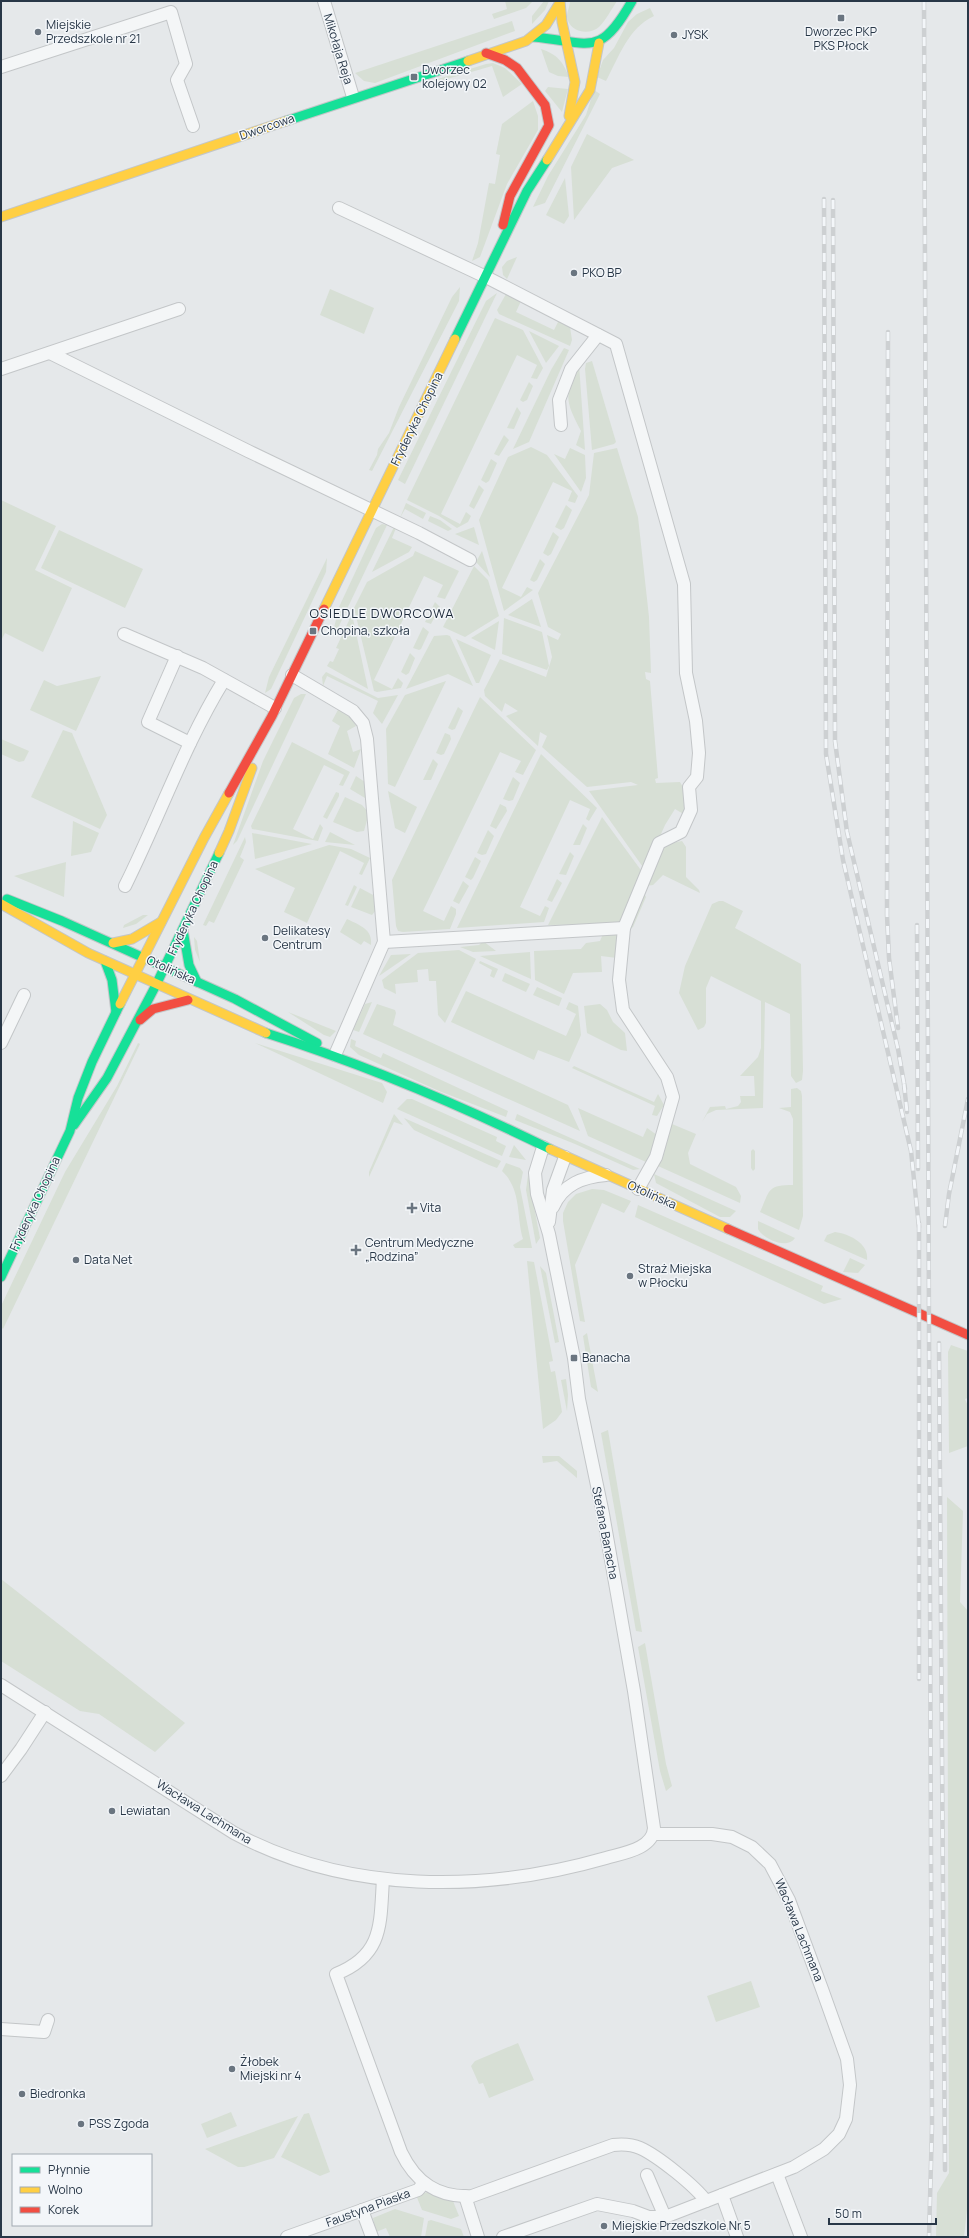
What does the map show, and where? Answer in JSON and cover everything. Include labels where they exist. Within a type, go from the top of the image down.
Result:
[{"type":"street","name":"Mikołaja Reja","points":[[324,1],[353,97]]},
{"type":"street","points":[[599,43],[612,34],[620,24],[632,1]]},
{"type":"street","name":"Dworcowa","points":[[533,38],[546,25],[559,3]]},
{"type":"street","name":"Fryderyka Chopina","points":[[559,3],[575,82],[567,124]]},
{"type":"street","points":[[1,67],[169,7],[186,64],[177,80],[193,126]]},
{"type":"street","name":"Dworcowa","points":[[1,217],[353,97],[533,38],[588,46],[599,43]]},
{"type":"street","name":"Fryderyka Chopina","points":[[70,1131],[78,1098],[116,1012],[204,838],[292,675],[373,511],[527,191],[567,124],[580,107],[590,90],[599,43]]},
{"type":"street","points":[[486,53],[505,60],[518,68],[545,105],[549,125],[510,196],[498,251]]},
{"type":"street","points":[[340,208],[486,277],[616,344],[684,584],[686,673],[696,721],[700,753],[697,777],[689,787],[691,810],[682,832],[659,843],[624,928],[619,980],[623,1010],[667,1077],[673,1097],[656,1157],[638,1189]]},
{"type":"street","points":[[1,370],[179,309]]},
{"type":"street","points":[[560,425],[559,400],[571,369],[598,335]]},
{"type":"street","points":[[50,353],[470,560]]},
{"type":"street","points":[[124,634],[177,656],[224,680],[273,712]]},
{"type":"street","points":[[177,656],[148,722],[190,743]]},
{"type":"street","points":[[292,675],[339,700],[353,711],[362,723],[367,739],[384,942],[335,1055]]},
{"type":"street","points":[[125,886],[144,849],[190,743],[224,680]]},
{"type":"street","name":"Fryderyka Chopina","points":[[1,1277],[70,1131],[107,1078],[183,930],[229,831],[273,712]]},
{"type":"street","name":"Otolińska","points":[[1,897],[71,924],[286,1024],[335,1055]]},
{"type":"street","name":"Otolińska","points":[[1,904],[105,961],[188,1000],[261,1031],[335,1055],[506,1128],[565,1157],[968,1335]]},
{"type":"street","points":[[113,944],[132,939],[163,920]]},
{"type":"street","points":[[384,942],[624,928]]},
{"type":"street","points":[[183,930],[189,965],[197,982]]},
{"type":"street","points":[[105,961],[112,980],[116,1012]]},
{"type":"street","points":[[1,1043],[24,995]]},
{"type":"street","points":[[136,1023],[153,1009],[188,1000]]},
{"type":"street","name":"Stefana Banacha","points":[[543,1147],[537,1163],[536,1184],[549,1234],[634,1691],[654,1834]]},
{"type":"street","name":"Stefana Banacha","points":[[549,1234],[553,1190],[565,1157]]},
{"type":"street","name":"Stefana Banacha","points":[[550,1215],[555,1203],[568,1186],[578,1181],[607,1175]]},
{"type":"street","name":"Wacława Lachmana","points":[[1,1685],[247,1840],[275,1852],[313,1865],[383,1879],[452,1883],[528,1877],[621,1853],[645,1845],[654,1834],[726,1835],[741,1840],[762,1855],[773,1868],[789,1900],[847,2059],[850,2085],[848,2110],[842,2130],[829,2145],[805,2162],[665,2217]]},
{"type":"street","points":[[1,1776],[22,1749],[45,1712]]},
{"type":"street","points":[[383,1879],[379,1929],[376,1940],[358,1963],[336,1974],[401,2152],[410,2167],[424,2183],[448,2196],[478,2195],[612,2145],[626,2144],[641,2148],[652,2155],[699,2192],[706,2201]]},
{"type":"street","points":[[1,2029],[44,2032],[48,2020]]},
{"type":"street","points":[[777,2174],[802,2237]]},
{"type":"street","points":[[503,2237],[597,2204],[633,2211],[649,2217],[665,2217],[647,2175]]},
{"type":"street","name":"Faustyna Piaska","points":[[287,2237],[418,2190],[424,2183]]},
{"type":"street","points":[[722,2195],[737,2237]]},
{"type":"street","points":[[465,2196],[478,2237]]},
{"type":"street","points":[[362,2210],[372,2237]]},
{"type":"shaded area","points":[[505,1],[533,1],[526,8],[494,19],[492,14],[507,9]]},
{"type":"shaded area","points":[[544,1],[549,1],[545,10],[532,24],[532,16]]},
{"type":"shaded area","points":[[570,1],[617,1],[599,27],[595,30],[585,32],[575,29],[568,21],[567,14]]},
{"type":"shaded area","points":[[650,8],[654,16],[637,28],[625,44],[606,81],[597,77],[603,60],[614,48],[628,22],[637,14]]},
{"type":"shaded area","points":[[512,21],[515,31],[375,83],[364,81],[355,73]]},
{"type":"shaded area","points":[[541,49],[551,53],[559,59],[569,77],[558,76],[549,72]]},
{"type":"shaded area","points":[[493,63],[505,68],[522,84],[503,97],[492,66],[423,86],[422,84],[486,64]]},
{"type":"shaded area","points":[[548,87],[568,89],[562,112],[545,91]]},
{"type":"shaded area","points":[[594,90],[600,94],[545,203],[533,207],[548,176],[586,115]]},
{"type":"shaded area","points":[[533,101],[538,116],[538,130],[507,184],[480,257],[472,261],[478,243],[489,183],[495,184],[500,155],[496,154],[502,124]]},
{"type":"shaded area","points":[[587,134],[634,160],[612,168],[574,220],[571,167]]},
{"type":"shaded area","points":[[565,178],[569,216],[564,224],[546,215]]},
{"type":"shaded area","points":[[517,257],[507,279],[503,275],[502,267],[507,261]]},
{"type":"shaded area","points":[[460,287],[459,301],[372,471],[369,470],[377,455],[378,449],[389,433],[399,407],[452,297]]},
{"type":"shaded area","points":[[330,289],[374,308],[364,334],[320,315]]},
{"type":"shaded area","points":[[497,293],[405,484],[398,480],[486,301]]},
{"type":"shaded area","points":[[506,294],[521,301],[516,312],[554,330],[559,320],[570,327],[572,340],[570,346],[499,314],[497,310]]},
{"type":"shaded area","points":[[495,318],[523,330],[543,368],[537,379],[531,378],[537,365],[517,355],[441,514],[460,524],[466,512],[471,516],[468,522],[457,528],[439,516],[407,500]]},
{"type":"shaded area","points":[[529,331],[559,346],[546,363]]},
{"type":"shaded area","points":[[564,348],[569,350],[529,442],[513,449],[551,370]]},
{"type":"shaded area","points":[[592,361],[616,442],[614,444],[592,450],[585,369],[586,363]]},
{"type":"shaded area","points":[[579,364],[585,450],[576,445],[581,431],[569,405],[568,398],[571,384]]},
{"type":"shaded area","points":[[529,382],[533,386],[527,400],[523,402],[520,400]]},
{"type":"shaded area","points":[[517,407],[521,413],[514,429],[507,428]]},
{"type":"shaded area","points":[[504,435],[509,440],[499,456],[494,454]]},
{"type":"shaded area","points":[[531,447],[547,455],[578,496],[575,503],[568,501],[572,491],[553,482],[502,588],[521,597],[527,587],[533,590],[504,611],[479,520],[508,457]]},
{"type":"shaded area","points":[[570,448],[585,455],[586,478],[581,492],[554,454],[565,459]]},
{"type":"shaded area","points":[[617,448],[638,517],[649,617],[651,673],[645,672],[646,679],[650,681],[658,778],[655,779],[656,783],[680,782],[684,789],[685,815],[675,809],[665,825],[645,870],[589,791],[638,785],[631,782],[587,787],[542,747],[547,736],[540,732],[538,746],[506,716],[518,711],[505,703],[502,712],[485,696],[484,690],[500,659],[546,677],[552,657],[547,635],[558,640],[561,634],[548,627],[538,593],[589,495],[594,453]]},
{"type":"shaded area","points":[[491,459],[497,463],[489,481],[486,483],[481,480]]},
{"type":"shaded area","points":[[479,485],[484,490],[474,509],[469,506]]},
{"type":"shaded area","points":[[1,500],[56,526],[35,570],[72,588],[43,652],[5,633],[1,641]]},
{"type":"shaded area","points":[[406,503],[426,513],[423,519],[405,509],[400,518]]},
{"type":"shaded area","points":[[566,505],[572,510],[564,528],[561,530],[555,527]]},
{"type":"shaded area","points":[[430,516],[440,520],[452,529],[448,531],[428,521]]},
{"type":"shaded area","points":[[382,524],[387,525],[338,628],[334,628],[339,607],[376,528]]},
{"type":"shaded area","points":[[394,527],[396,528],[392,538],[412,547],[409,552],[372,572]]},
{"type":"shaded area","points":[[474,527],[479,545],[455,534]]},
{"type":"shaded area","points":[[59,530],[143,569],[125,608],[41,568]]},
{"type":"shaded area","points":[[553,532],[559,537],[551,554],[548,556],[543,553]]},
{"type":"shaded area","points":[[415,551],[459,571],[445,599],[437,597],[443,585],[424,576],[374,680],[392,689],[398,678],[403,683],[401,688],[377,692],[374,691],[354,608],[367,582],[413,556]]},
{"type":"shaded area","points":[[482,551],[490,577],[476,562]]},
{"type":"shaded area","points":[[327,558],[326,572],[271,689],[265,693],[269,677]]},
{"type":"shaded area","points":[[540,559],[545,564],[537,580],[534,582],[530,580]]},
{"type":"shaded area","points":[[474,566],[488,580],[499,616],[465,637],[443,627]]},
{"type":"shaded area","points":[[532,599],[541,627],[508,615]]},
{"type":"shaded area","points":[[435,602],[440,607],[431,624],[425,622]]},
{"type":"shaded area","points":[[352,614],[368,689],[327,666],[330,661],[333,662],[339,649],[336,648]]},
{"type":"shaded area","points":[[504,618],[542,632],[549,666],[547,670],[502,654]]},
{"type":"shaded area","points":[[499,621],[495,650],[471,638]]},
{"type":"shaded area","points":[[423,627],[429,632],[421,649],[419,650],[413,648]]},
{"type":"shaded area","points":[[434,636],[450,636],[473,686],[448,674],[406,689]]},
{"type":"shaded area","points":[[456,639],[491,655],[479,683],[476,683]]},
{"type":"shaded area","points":[[410,653],[415,658],[409,673],[406,675],[401,672]]},
{"type":"shaded area","points":[[326,672],[378,698],[398,695],[382,724],[373,713],[378,701],[327,676],[323,686],[322,677]]},
{"type":"shaded area","points":[[101,676],[76,731],[30,710],[44,680],[57,686]]},
{"type":"shaded area","points":[[446,681],[395,787],[388,784],[386,729],[405,695]]},
{"type":"shaded area","points":[[301,694],[306,694],[237,841],[233,845],[263,761],[294,698]]},
{"type":"shaded area","points":[[480,697],[536,750],[523,775],[515,772],[521,761],[500,752],[423,911],[444,921],[451,906],[456,909],[456,914],[450,929],[398,931],[396,926],[392,880]]},
{"type":"shaded area","points":[[458,707],[463,711],[455,729],[452,730],[448,728]]},
{"type":"shaded area","points":[[339,708],[350,716],[356,726],[347,731],[353,752],[361,749],[354,768],[328,754],[340,726],[332,721]]},
{"type":"shaded area","points":[[63,730],[72,733],[107,815],[100,829],[31,797]]},
{"type":"shaded area","points":[[445,733],[450,735],[451,739],[444,754],[441,755],[436,753]]},
{"type":"shaded area","points":[[1,739],[29,751],[24,761],[19,762],[1,754]]},
{"type":"shaded area","points":[[292,742],[350,772],[343,786],[339,785],[344,775],[324,765],[293,829],[313,839],[320,824],[323,828],[318,841],[252,829],[251,826]]},
{"type":"shaded area","points":[[541,754],[597,808],[589,821],[586,819],[590,809],[570,800],[520,907],[540,916],[545,906],[549,908],[544,922],[457,928]]},
{"type":"shaded area","points":[[433,759],[438,764],[431,780],[423,780]]},
{"type":"shaded area","points":[[356,776],[365,782],[367,797],[365,798],[350,789]]},
{"type":"shaded area","points":[[513,777],[520,783],[513,800],[509,801],[503,799]]},
{"type":"shaded area","points":[[388,791],[417,807],[405,833],[395,828]]},
{"type":"shaded area","points":[[336,792],[339,793],[339,796],[327,819],[323,817]]},
{"type":"shaded area","points":[[345,797],[362,805],[369,813],[364,831],[357,832],[333,822]]},
{"type":"shaded area","points":[[500,804],[506,807],[507,811],[496,829],[490,826]]},
{"type":"shaded area","points":[[602,817],[643,873],[620,924],[548,925]]},
{"type":"shaded area","points":[[73,821],[99,833],[91,852],[71,856]]},
{"type":"shaded area","points":[[583,824],[587,828],[580,845],[573,845]]},
{"type":"shaded area","points":[[488,830],[494,836],[486,854],[482,855],[477,853]]},
{"type":"shaded area","points":[[330,832],[355,845],[325,842]]},
{"type":"shaded area","points":[[252,833],[312,844],[255,859]]},
{"type":"shaded area","points":[[245,837],[246,842],[240,857],[244,860],[214,923],[209,921],[206,926],[203,925]]},
{"type":"shaded area","points":[[682,841],[686,847],[686,877],[699,890],[700,893],[663,875],[653,885],[646,886],[661,845]]},
{"type":"shaded area","points":[[329,845],[351,849],[370,858],[362,875],[359,874],[364,863],[340,851],[307,923],[284,912],[295,888],[255,869]]},
{"type":"shaded area","points":[[570,852],[574,856],[566,875],[559,874]]},
{"type":"shaded area","points":[[475,857],[481,861],[471,880],[465,877]]},
{"type":"shaded area","points":[[66,862],[64,897],[14,876]]},
{"type":"shaded area","points":[[557,879],[562,883],[552,902],[547,900]]},
{"type":"shaded area","points":[[463,881],[469,886],[459,904],[453,901]]},
{"type":"shaded area","points":[[354,885],[357,887],[348,906],[345,905]]},
{"type":"shaded area","points":[[360,888],[375,896],[376,910],[372,915],[351,907]]},
{"type":"shaded area","points":[[644,893],[646,897],[633,927],[629,930]]},
{"type":"shaded area","points":[[723,901],[743,911],[735,928],[801,964],[803,1071],[802,1080],[796,1083],[791,1076],[790,1014],[765,1002],[763,1108],[716,1110],[707,1114],[702,1122],[710,1107],[725,1106],[726,1109],[738,1106],[741,1102],[740,1096],[755,1096],[754,1076],[740,1076],[758,1057],[761,1048],[761,1001],[711,976],[706,988],[706,1023],[704,1027],[698,1030],[679,993],[685,966],[712,904]]},
{"type":"shaded area","points":[[143,915],[148,915],[136,924],[123,928],[124,925]]},
{"type":"shaded area","points":[[347,919],[367,931],[370,935],[371,945],[364,941],[361,945],[340,932]]},
{"type":"shaded area","points":[[603,934],[617,934],[619,938],[617,958],[601,956],[602,972],[573,973],[564,994],[535,980],[534,951],[581,949],[586,943],[600,941]]},
{"type":"shaded area","points":[[194,937],[197,941],[200,962],[195,950]]},
{"type":"shaded area","points":[[483,941],[496,951],[473,952],[460,947],[479,945]]},
{"type":"shaded area","points":[[459,950],[476,959],[445,1023],[438,1015],[436,981],[429,981],[428,969],[417,970],[418,982],[395,984],[396,994],[384,988],[382,980],[418,953]]},
{"type":"shaded area","points":[[530,952],[531,979],[480,956]]},
{"type":"shaded area","points":[[411,954],[379,976],[391,955]]},
{"type":"shaded area","points":[[480,961],[498,969],[494,978],[490,976],[492,970],[479,963]]},
{"type":"shaded area","points":[[505,973],[530,984],[526,992],[502,981]]},
{"type":"shaded area","points":[[537,987],[562,998],[559,1006],[533,995]]},
{"type":"shaded area","points":[[466,991],[566,1036],[576,1014],[566,1009],[569,1002],[578,1006],[581,1035],[569,1062],[538,1050],[534,1060],[451,1022]]},
{"type":"shaded area","points":[[372,1002],[359,1032],[353,1030],[365,1004]]},
{"type":"shaded area","points":[[377,1004],[395,1010],[396,1013],[393,1025],[568,1105],[580,1131],[363,1034]]},
{"type":"shaded area","points":[[600,1004],[607,1010],[613,1022],[625,1033],[627,1051],[621,1050],[587,1033],[584,1006]]},
{"type":"shaded area","points":[[288,1012],[336,1031],[330,1037],[324,1035]]},
{"type":"shaded area","points":[[351,1039],[356,1041],[355,1046],[381,1058],[383,1053],[508,1111],[506,1117],[439,1091],[359,1055],[350,1047]]},
{"type":"shaded area","points":[[138,1043],[140,1044],[3,1329],[1,1327],[1,1306],[65,1172],[117,1086]]},
{"type":"shaded area","points":[[255,1043],[382,1083],[387,1092],[383,1103]]},
{"type":"shaded area","points":[[574,1066],[654,1102],[658,1094],[664,1105],[657,1116],[652,1115],[655,1106],[572,1068]]},
{"type":"shaded area","points":[[797,1088],[801,1091],[802,1096],[803,1216],[799,1230],[760,1212],[770,1190],[778,1186],[793,1185],[793,1119],[790,1112],[779,1108],[791,1107],[791,1089]]},
{"type":"shaded area","points":[[407,1099],[412,1099],[497,1137],[496,1141],[506,1146],[502,1156],[397,1109]]},
{"type":"shaded area","points":[[578,1108],[643,1137],[647,1128],[657,1135],[651,1154],[646,1162],[588,1136]]},
{"type":"shaded area","points":[[394,1114],[403,1125],[394,1122],[369,1177],[369,1172]]},
{"type":"shaded area","points":[[517,1114],[640,1169],[633,1170],[575,1144],[515,1120]]},
{"type":"shaded area","points":[[404,1118],[501,1161],[497,1168],[489,1165],[414,1130]]},
{"type":"shaded area","points":[[672,1124],[696,1134],[688,1153],[690,1164],[736,1187],[741,1196],[740,1203],[658,1166],[664,1153]]},
{"type":"shaded area","points":[[514,1145],[526,1160],[509,1157]]},
{"type":"shaded area","points":[[753,1149],[755,1151],[755,1169],[753,1171],[751,1168],[751,1151]]},
{"type":"shaded area","points":[[506,1163],[520,1168],[523,1172],[520,1187],[532,1248],[515,1248],[513,1245],[523,1239],[516,1195],[513,1186],[502,1171]]},
{"type":"shaded area","points":[[654,1174],[736,1211],[730,1217],[720,1217],[656,1183]]},
{"type":"shaded area","points":[[528,1175],[540,1238],[536,1244],[526,1190]]},
{"type":"shaded area","points":[[592,1189],[604,1190],[631,1201],[624,1213],[602,1203],[575,1265],[585,1322],[580,1321],[563,1221],[563,1213],[568,1202],[576,1194]]},
{"type":"shaded area","points":[[638,1205],[823,1286],[821,1291],[842,1299],[824,1304],[635,1217]]},
{"type":"shaded area","points":[[758,1221],[795,1238],[787,1243],[775,1242],[761,1233],[758,1229]]},
{"type":"shaded area","points":[[835,1232],[857,1240],[865,1249],[867,1260],[824,1241],[827,1235]]},
{"type":"shaded area","points":[[850,1258],[865,1265],[858,1273],[843,1272]]},
{"type":"shaded area","points":[[527,1261],[534,1262],[553,1361],[549,1362],[551,1372],[555,1371],[562,1412],[556,1420],[543,1429]]},
{"type":"shaded area","points":[[540,1266],[546,1273],[559,1342],[555,1343]]},
{"type":"shaded area","points":[[587,1333],[598,1392],[591,1387],[583,1336]]},
{"type":"shaded area","points":[[951,1345],[968,1351],[968,1398],[965,1399],[968,1406],[968,1446],[949,1453],[948,1352]]},
{"type":"shaded area","points":[[566,1379],[568,1395],[567,1411],[561,1380]]},
{"type":"shaded area","points":[[608,1430],[642,1632],[636,1631],[601,1433]]},
{"type":"shaded area","points":[[542,1456],[559,1456],[577,1471],[577,1478],[557,1461],[543,1463]]},
{"type":"shaded area","points":[[947,1497],[963,1511],[960,1602],[968,1611],[968,2201],[964,2237],[936,2237],[937,2193],[949,2173]]},
{"type":"shaded area","points":[[1,1579],[185,1723],[155,1752],[99,1714],[80,1711],[1,1661]]},
{"type":"shaded area","points":[[645,1643],[666,1764],[672,1786],[666,1791],[660,1771],[638,1647]]},
{"type":"shaded area","points":[[751,1981],[760,2007],[716,2022],[707,1996]]},
{"type":"shaded area","points":[[518,2043],[534,2080],[489,2098],[483,2083],[479,2084],[471,2066],[475,2061]]},
{"type":"shaded area","points":[[231,2112],[237,2126],[207,2138],[201,2124]]},
{"type":"shaded area","points":[[309,2113],[330,2172],[320,2176],[281,2157],[304,2114]]},
{"type":"shaded area","points":[[298,2116],[274,2158],[244,2167],[238,2167],[205,2149]]},
{"type":"shaded area","points":[[428,2192],[445,2200],[453,2201],[459,2216],[451,2219],[422,2210],[416,2195]]},
{"type":"shaded area","points":[[395,2209],[424,2218],[421,2237],[390,2237],[386,2228],[376,2232],[373,2218]]},
{"type":"shaded area","points":[[431,2220],[461,2229],[464,2237],[425,2237],[428,2221]]},
{"type":"railway","points":[[924,1],[932,2126],[929,2237]]},
{"type":"railway","points":[[824,199],[826,754],[843,860],[911,1151],[919,1227]]},
{"type":"railway","points":[[833,200],[835,741],[847,832],[898,1049],[905,1089]]},
{"type":"railway","points":[[888,332],[887,915],[889,958],[898,1028]]},
{"type":"railway","points":[[917,925],[918,1169]]},
{"type":"railway","points":[[904,1084],[907,1112]]},
{"type":"railway","points":[[945,1226],[949,1194],[968,1099]]},
{"type":"railway","points":[[919,1223],[919,1679]]},
{"type":"railway","points":[[939,1343],[945,2170]]},
{"type":"traffic: fast","points":[[533,37],[592,43],[611,32],[632,1]]},
{"type":"traffic: fast","points":[[286,121],[468,61]]},
{"type":"traffic: fast","points":[[455,339],[527,191],[547,160]]},
{"type":"traffic: fast","points":[[74,1125],[107,1078],[156,985],[219,853]]},
{"type":"traffic: fast","points":[[7,899],[62,921],[235,999],[317,1043]]},
{"type":"traffic: fast","points":[[183,930],[189,965],[197,982]]},
{"type":"traffic: fast","points":[[105,961],[112,980],[116,1012]]},
{"type":"traffic: fast","points":[[1,1277],[70,1131],[78,1098],[92,1062],[120,1004]]},
{"type":"traffic: fast","points":[[266,1033],[374,1071],[480,1116],[550,1149]]},
{"type":"traffic: slow","points":[[560,1],[562,22],[575,82],[569,116]]},
{"type":"traffic: slow","points":[[468,61],[526,41],[546,25],[559,4]]},
{"type":"traffic: slow","points":[[547,160],[590,90],[599,43]]},
{"type":"traffic: slow","points":[[1,217],[286,121]]},
{"type":"traffic: slow","points":[[324,609],[455,339]]},
{"type":"traffic: slow","points":[[219,853],[229,831],[252,768]]},
{"type":"traffic: slow","points":[[120,1004],[204,838],[229,793]]},
{"type":"traffic: slow","points":[[1,904],[88,953],[266,1033]]},
{"type":"traffic: slow","points":[[113,943],[132,939],[161,922]]},
{"type":"traffic: slow","points":[[550,1149],[728,1229]]},
{"type":"traffic: jam","points":[[486,53],[505,60],[517,68],[545,105],[549,125],[510,196],[503,225]]},
{"type":"traffic: jam","points":[[229,793],[272,716],[324,609]]},
{"type":"traffic: jam","points":[[140,1020],[153,1009],[188,1000]]},
{"type":"traffic: jam","points":[[728,1229],[968,1335]]},
{"type":"place","name":"Dworzec PKP PKS Płock","points":[[841,18]]},
{"type":"place","name":"Miejskie Przedszkole nr 21","points":[[38,32]]},
{"type":"place","name":"JYSK","points":[[674,35]]},
{"type":"place","name":"Dworzec kolejowy 02","points":[[414,77]]},
{"type":"place","name":"PKO BP","points":[[574,273]]},
{"type":"place","name":"Chopina, szkoła","points":[[313,631]]},
{"type":"place","name":"Delikatesy Centrum","points":[[265,938]]},
{"type":"place","name":"Vita","points":[[412,1208]]},
{"type":"place","name":"Centrum Medyczne „Rodzina”","points":[[356,1250]]},
{"type":"place","name":"Data Net","points":[[76,1260]]},
{"type":"place","name":"Straż Miejska w Płocku","points":[[630,1276]]},
{"type":"place","name":"Banacha","points":[[574,1358]]},
{"type":"place","name":"Lewiatan","points":[[112,1811]]},
{"type":"place","name":"Żłobek Miejski nr 4","points":[[232,2069]]},
{"type":"place","name":"Biedronka","points":[[22,2094]]},
{"type":"place","name":"PSS Zgoda","points":[[81,2124]]},
{"type":"place","name":"Miejskie Przedszkole Nr 5","points":[[604,2226]]},
{"type":"district","name":"OSIEDLE DWORCOWA","points":[[382,613]]}]
